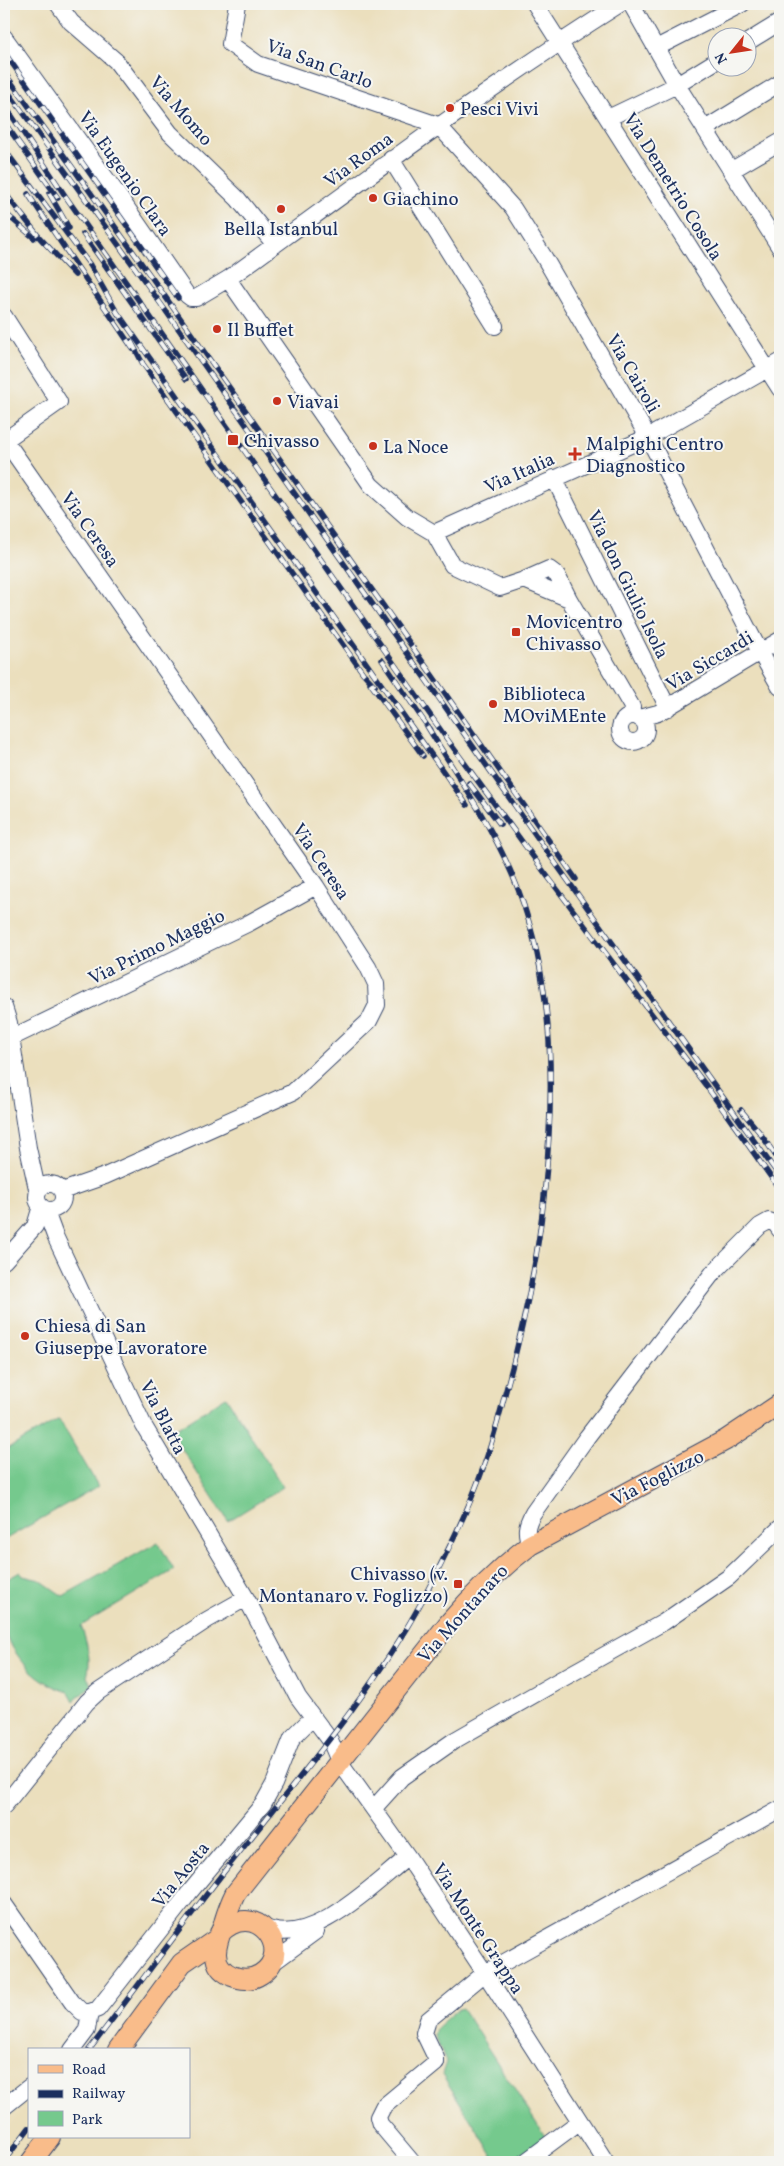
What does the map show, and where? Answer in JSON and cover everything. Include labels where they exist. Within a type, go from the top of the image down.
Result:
[{"type":"main road","name":"Via Foglizzo","points":[[530,1545],[726,1440],[780,1404]]},
{"type":"main road","name":"Via Montanaro","points":[[219,1936],[231,1902],[339,1761],[473,1596],[502,1566],[530,1545]]},
{"type":"main road","name":"Via Montanaro","points":[[247,1881],[242,1904],[258,1924]]},
{"type":"main road","points":[[120,2048],[172,1980],[182,1963],[219,1936],[227,1926],[236,1921],[258,1924],[270,1935],[274,1944],[271,1964],[257,1977],[237,1978],[211,1964],[194,1963],[188,1965],[172,1980]]},
{"type":"main road","points":[[219,1936],[215,1949],[216,1959],[224,1970]]},
{"type":"main road","points":[[31,2162],[49,2138]]},
{"type":"street","name":"Via Momo","points":[[58,4],[71,22],[116,61],[170,133],[238,199],[275,245]]},
{"type":"street","name":"Via San Carlo","points":[[237,4],[230,44],[258,64],[438,125]]},
{"type":"street","name":"Via Demetrio Cosola","points":[[535,4],[608,118],[774,366],[780,389]]},
{"type":"street","points":[[560,42],[620,4]]},
{"type":"street","points":[[631,4],[677,85],[778,239]]},
{"type":"street","points":[[656,48],[742,4]]},
{"type":"street","points":[[756,37],[780,22]]},
{"type":"street","name":"Via Eugenio Clara","points":[[4,37],[187,295],[196,298],[228,279]]},
{"type":"street","name":"Via Roma","points":[[228,279],[438,125],[560,42]]},
{"type":"street","points":[[608,118],[677,85],[706,67]]},
{"type":"street","points":[[705,129],[780,83]]},
{"type":"street","name":"Via Cairoli","points":[[438,125],[513,208],[544,257],[648,436],[780,687]]},
{"type":"street","points":[[732,170],[780,142]]},
{"type":"street","points":[[392,159],[495,326]]},
{"type":"street","points":[[228,279],[371,485],[407,517],[434,532]]},
{"type":"street","points":[[4,316],[59,402],[4,441]]},
{"type":"street","name":"Via Italia","points":[[434,532],[648,436],[774,366]]},
{"type":"street","name":"Via Ceresa","points":[[4,441],[316,886],[368,967],[376,984],[377,1005],[369,1021],[292,1092],[62,1197]]},
{"type":"street","name":"Via don Giulio Isola","points":[[554,478],[663,711]]},
{"type":"street","name":"Via Siccardi","points":[[434,532],[452,565],[500,588],[524,580],[569,599],[639,721],[663,711],[780,640]]},
{"type":"street","name":"Via Primo Maggio","points":[[10,1038],[240,928],[316,886]]},
{"type":"street","name":"Via Blatta","points":[[4,1007],[28,1148],[41,1202],[55,1236],[144,1426],[246,1598],[298,1697],[330,1740],[339,1761]]},
{"type":"street","points":[[4,1262],[35,1226],[41,1202],[42,1187],[49,1184],[57,1185],[62,1197],[56,1208],[41,1202]]},
{"type":"street","name":"Via Blatta","points":[[60,1246],[58,1217],[62,1197]]},
{"type":"street","points":[[530,1545],[526,1536],[526,1524],[532,1513],[587,1437],[712,1274],[760,1226],[769,1221],[775,1223],[780,1230]]},
{"type":"street","points":[[374,1808],[402,1777],[455,1740],[540,1690],[664,1622],[729,1577],[780,1528]]},
{"type":"street","points":[[4,1806],[87,1702],[98,1692],[207,1620],[246,1598]]},
{"type":"street","name":"Via Aosta","points":[[90,2012],[98,2009],[189,1893],[263,1804],[274,1784],[292,1738],[312,1718]]},
{"type":"street","name":"Via Monte Grappa","points":[[339,1761],[408,1857],[606,2162]]},
{"type":"street","points":[[412,2162],[380,2124],[378,2117],[383,2107],[436,2062],[436,2058],[424,2033],[428,2020],[485,1973],[780,1809]]},
{"type":"street","points":[[258,1924],[279,1933],[292,1933],[318,1924],[334,1914],[408,1857]]},
{"type":"street","points":[[4,1904],[72,2002],[82,2012],[90,2012],[87,2030],[74,2048]]},
{"type":"street","points":[[271,1964],[325,1925],[334,1914]]},
{"type":"street","points":[[4,2107],[28,2088]]},
{"type":"street","points":[[525,2162],[580,2122]]},
{"type":"green space","points":[[226,1397],[283,1487],[228,1521],[171,1432]]},
{"type":"green space","points":[[59,1419],[98,1486],[4,1540],[4,1451]]},
{"type":"green space","points":[[158,1542],[174,1570],[81,1626],[89,1658],[87,1677],[92,1685],[74,1701],[69,1692],[47,1683],[29,1668],[14,1650],[4,1628],[4,1581],[20,1572],[23,1576],[40,1580],[63,1596]]},
{"type":"green space","points":[[462,2008],[546,2138],[514,2162],[497,2162],[442,2074],[446,2062],[434,2035],[436,2028],[456,2010]]},
{"type":"railway","points":[[4,52],[178,298]]},
{"type":"railway","points":[[4,72],[157,285],[576,879]]},
{"type":"railway","points":[[4,86],[151,290],[551,857],[780,1177]]},
{"type":"railway","points":[[4,104],[66,197],[447,739],[545,873],[707,1087],[780,1190]]},
{"type":"railway","points":[[4,122],[58,198]]},
{"type":"railway","points":[[4,149],[90,265],[118,314]]},
{"type":"railway","points":[[4,192],[40,238],[75,275]]},
{"type":"railway","points":[[49,193],[69,228]]},
{"type":"railway","points":[[28,194],[133,349]]},
{"type":"railway","points":[[4,212],[34,238]]},
{"type":"railway","points":[[83,234],[186,379]]},
{"type":"railway","points":[[115,309],[467,805]]},
{"type":"railway","points":[[131,341],[143,364],[363,673],[375,686]]},
{"type":"railway","points":[[382,660],[430,730]]},
{"type":"railway","points":[[370,683],[423,756]]},
{"type":"railway","points":[[91,2048],[219,1878],[336,1731],[402,1635],[422,1601],[470,1502],[488,1453],[512,1370],[533,1272],[548,1158],[550,1080],[545,1002],[530,926],[518,889],[488,826],[427,726]]},
{"type":"railway","points":[[469,783],[500,824]]},
{"type":"railway","points":[[741,1110],[780,1162]]},
{"type":"railway","points":[[4,2161],[28,2129]]},
{"type":"place","name":"Pesci Vivi","points":[[450,108]]},
{"type":"place","name":"Giachino","points":[[373,198]]},
{"type":"place","name":"Bella Istanbul","points":[[281,209]]},
{"type":"place","name":"Il Buffet","points":[[217,329]]},
{"type":"place","name":"Viavai","points":[[277,401]]},
{"type":"place","name":"Chivasso","points":[[233,440]]},
{"type":"place","name":"La Noce","points":[[373,446]]},
{"type":"place","name":"Malpighi Centro Diagnostico","points":[[575,454]]},
{"type":"place","name":"Movicentro Chivasso","points":[[516,632]]},
{"type":"place","name":"Biblioteca MOviMEnte","points":[[493,704]]},
{"type":"place","name":"Chiesa di San Giuseppe Lavoratore","points":[[25,1336]]},
{"type":"place","name":"Chivasso (v. Montanaro v. Foglizzo)","points":[[458,1584]]}]
